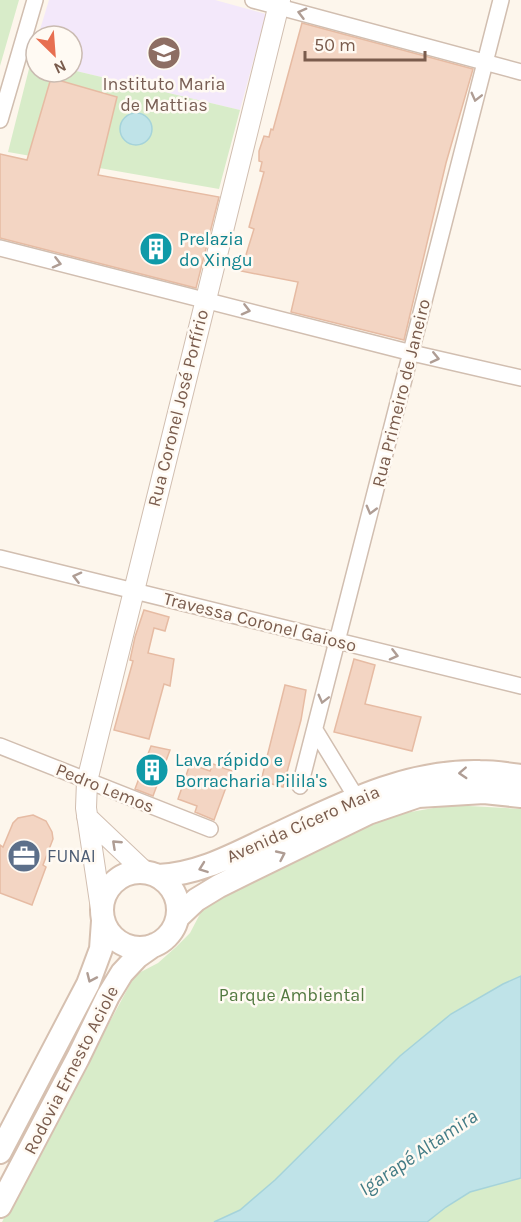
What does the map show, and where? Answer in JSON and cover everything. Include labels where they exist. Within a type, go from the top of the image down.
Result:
[{"type":"main road","name":"Avenida Cícero Maia","points":[[151,874],[174,875],[208,867],[356,797],[395,783],[450,773],[480,772],[521,776]]},
{"type":"main road","name":"Avenida Cícero Maia","points":[[177,917],[196,900],[219,886],[368,813],[418,796],[484,792],[521,796]]},
{"type":"main road","points":[[126,874],[151,874],[168,883],[178,905],[177,917],[173,929],[165,939],[141,948],[129,947],[117,941],[108,932],[102,915],[104,896],[110,885],[126,874]]},
{"type":"main road","name":"Rodovia Ernesto Aciole","points":[[0,1152],[88,984],[101,949],[102,915]]},
{"type":"main road","name":"Rodovia Ernesto Aciole","points":[[0,1206],[108,996],[122,973],[137,957],[154,945]]},
{"type":"street","points":[[0,120],[35,0]]},
{"type":"street","points":[[254,0],[279,3],[521,72]]},
{"type":"street","name":"Rua Primeiro de Janeiro","points":[[300,786],[501,0]]},
{"type":"street","name":"Rua Coronel José Porfírio","points":[[102,915],[87,817],[87,782],[279,3]]},
{"type":"street","points":[[0,248],[412,353],[521,378]]},
{"type":"street","name":"Travessa Coronel Gaioso","points":[[0,558],[521,686]]},
{"type":"street","points":[[315,730],[356,797]]},
{"type":"street","name":"Pedro Lemos","points":[[0,746],[210,829]]},
{"type":"street","points":[[87,817],[151,874]]},
{"type":"shaded area","name":"Instituto Maria de Mattias","points":[[49,0],[215,0],[266,14],[240,110],[84,73],[84,24],[42,24]]},
{"type":"green space","points":[[0,0],[19,0],[0,66]]},
{"type":"green space","points":[[84,73],[240,110],[219,189],[8,152],[25,84],[84,84]]},
{"type":"green space","name":"Parque Ambiental","points":[[451,805],[521,809],[521,976],[503,984],[240,1210],[214,1222],[2,1222],[135,975],[158,963],[176,947],[190,933],[201,912],[219,897],[362,829],[399,814]]},
{"type":"green space","points":[[521,1178],[521,1222],[427,1222],[470,1192]]},
{"type":"water","points":[[136,113],[147,118],[152,129],[147,140],[136,145],[125,140],[120,129],[125,118]]},
{"type":"water","name":"Igarapé Altamira","points":[[521,976],[521,1178],[470,1192],[427,1222],[214,1222],[240,1210],[275,1180],[400,1056],[451,1014]]},
{"type":"building","points":[[302,23],[473,69],[446,163],[404,340],[291,312],[298,282],[241,271],[254,229],[249,227],[264,172],[260,171],[262,162],[259,161],[259,151],[264,136],[269,137],[271,129],[273,130]]},
{"type":"building","points":[[49,84],[72,84],[117,97],[98,175],[219,197],[196,288],[0,238],[0,154],[27,160]]},
{"type":"building","points":[[144,610],[169,617],[165,631],[154,628],[148,653],[174,659],[170,686],[164,684],[149,739],[114,730],[133,661],[130,660],[135,637]]},
{"type":"building","points":[[354,659],[375,665],[365,704],[421,717],[412,751],[334,732]]},
{"type":"building","points":[[285,685],[306,690],[301,720],[283,787],[261,781]]},
{"type":"building","name":"Lava rápido e Borracharia Pilila's","points":[[151,746],[170,750],[153,796],[135,789]]},
{"type":"building","points":[[190,764],[210,771],[213,764],[232,771],[214,820],[195,812],[197,806],[178,799]]},
{"type":"building","name":"FUNAI","points":[[33,815],[46,821],[53,839],[43,865],[46,867],[32,905],[0,893],[0,845],[3,847],[13,823],[18,818]]},
{"type":"place","name":"Instituto Maria de Mattias","points":[[164,53]]},
{"type":"place","name":"Prelazia do Xingu","points":[[156,249]]},
{"type":"place","name":"Lava rápido e Borracharia Pilila's","points":[[152,770]]},
{"type":"place","name":"FUNAI","points":[[24,856]]}]
